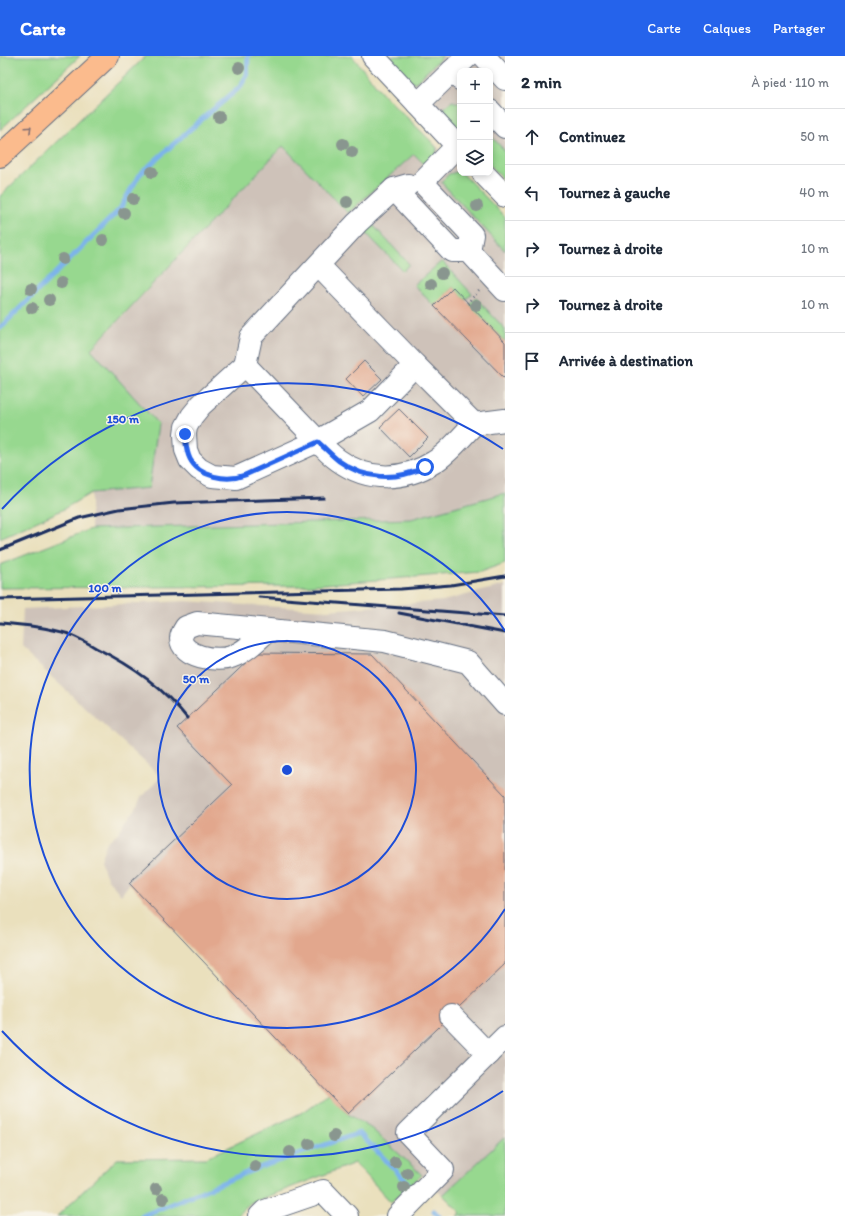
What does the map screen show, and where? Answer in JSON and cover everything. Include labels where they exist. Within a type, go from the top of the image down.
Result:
[{"type":"highway","points":[[0,156],[108,56]]},
{"type":"street","points":[[373,56],[457,145]]},
{"type":"street","points":[[418,104],[456,75],[468,56]]},
{"type":"street","points":[[484,56],[505,79]]},
{"type":"street","points":[[493,114],[505,127]]},
{"type":"street","points":[[415,364],[370,411],[318,442],[236,478],[212,476],[199,469],[190,460],[186,450],[186,427],[200,405],[245,365],[251,337],[357,223],[394,189],[422,182],[457,149]]},
{"type":"street","points":[[486,176],[505,196]]},
{"type":"street","points":[[422,182],[472,235],[469,251]]},
{"type":"street","points":[[394,189],[452,252],[469,251]]},
{"type":"street","points":[[469,251],[505,290]]},
{"type":"street","points":[[318,265],[474,424]]},
{"type":"street","points":[[245,365],[318,442],[338,460],[351,468],[373,475],[386,477],[403,476],[435,461],[474,424],[505,420]]},
{"type":"street","points":[[268,630],[385,641],[468,662],[505,704]]},
{"type":"street","points":[[451,1016],[488,1054]]},
{"type":"street","points":[[398,1216],[443,1170],[408,1133],[505,1037]]},
{"type":"street","points":[[260,1216],[265,1211],[324,1191],[347,1216]]},
{"type":"path","points":[[467,303],[474,296]]},
{"type":"shaded area","points":[[386,56],[505,56],[505,181],[493,168],[493,68],[457,68],[457,130]]},
{"type":"shaded area","points":[[430,140],[457,167],[457,176],[466,176],[505,217],[505,493],[411,519],[91,529],[91,493],[149,488],[91,350],[283,146],[348,213]]},
{"type":"shaded area","points":[[505,585],[505,1167],[461,1213],[372,1129],[348,1114],[130,883],[121,895],[107,878],[100,860],[107,842],[119,832],[126,820],[135,810],[141,797],[161,777],[21,649],[23,609],[185,601],[327,610],[443,601]]},
{"type":"green space","points":[[0,56],[80,56],[0,130]]},
{"type":"green space","points":[[146,56],[352,56],[384,95],[437,148],[436,154],[425,165],[414,154],[348,213],[283,146],[91,349],[158,424],[149,488],[91,493],[60,511],[0,538],[0,196]]},
{"type":"green space","points":[[386,56],[443,56],[416,82],[411,82]]},
{"type":"green space","points":[[452,101],[457,102],[457,130],[439,112]]},
{"type":"green space","points":[[493,138],[505,151],[505,181],[493,168]]},
{"type":"green space","points":[[457,172],[457,176],[465,176],[505,217],[505,251],[441,182],[449,174]]},
{"type":"green space","points":[[372,224],[409,264],[403,271],[363,230]]},
{"type":"green space","points":[[442,261],[472,294],[465,300],[453,287],[434,306],[414,285]]},
{"type":"green space","points":[[476,298],[505,329],[505,342],[469,304]]},
{"type":"green space","points":[[505,493],[505,563],[480,572],[300,586],[0,588],[0,565],[91,529],[411,519]]},
{"type":"green space","points":[[329,1093],[348,1114],[372,1129],[422,1175],[391,1202],[355,1163],[250,1203],[236,1216],[57,1216],[117,1159],[206,1158],[301,1113]]},
{"type":"green space","points":[[505,1137],[505,1216],[457,1216],[461,1213],[443,1195]]},
{"type":"building","points":[[453,287],[505,342],[505,379],[434,306]]},
{"type":"building","points":[[364,361],[382,379],[363,397],[346,379]]},
{"type":"building","points":[[399,409],[428,438],[409,457],[380,427]]},
{"type":"building","points":[[256,653],[372,654],[505,795],[505,964],[348,1114],[129,883],[232,785],[177,728]]},
{"type":"waterway","points":[[0,328],[120,209],[139,175],[240,87],[247,75],[248,56]]},
{"type":"waterway","points":[[142,1216],[258,1168],[359,1133],[407,1182]]},
{"type":"waterway","points":[[434,1211],[439,1216]]},
{"type":"railway","points":[[0,550],[79,518],[119,509],[174,503],[324,498]]},
{"type":"railway","points":[[0,599],[401,589],[451,585],[505,576]]},
{"type":"railway","points":[[259,597],[505,616]]},
{"type":"railway","points":[[399,613],[505,633]]},
{"type":"railway","points":[[0,623],[52,630],[69,634],[83,641],[134,669],[168,696],[187,718]]},
{"type":"route","points":[[185,434],[186,450],[190,460],[199,469],[212,476],[222,478],[236,478],[245,475],[318,442],[338,460],[351,468],[373,475],[386,477],[403,476],[425,467]]}]
